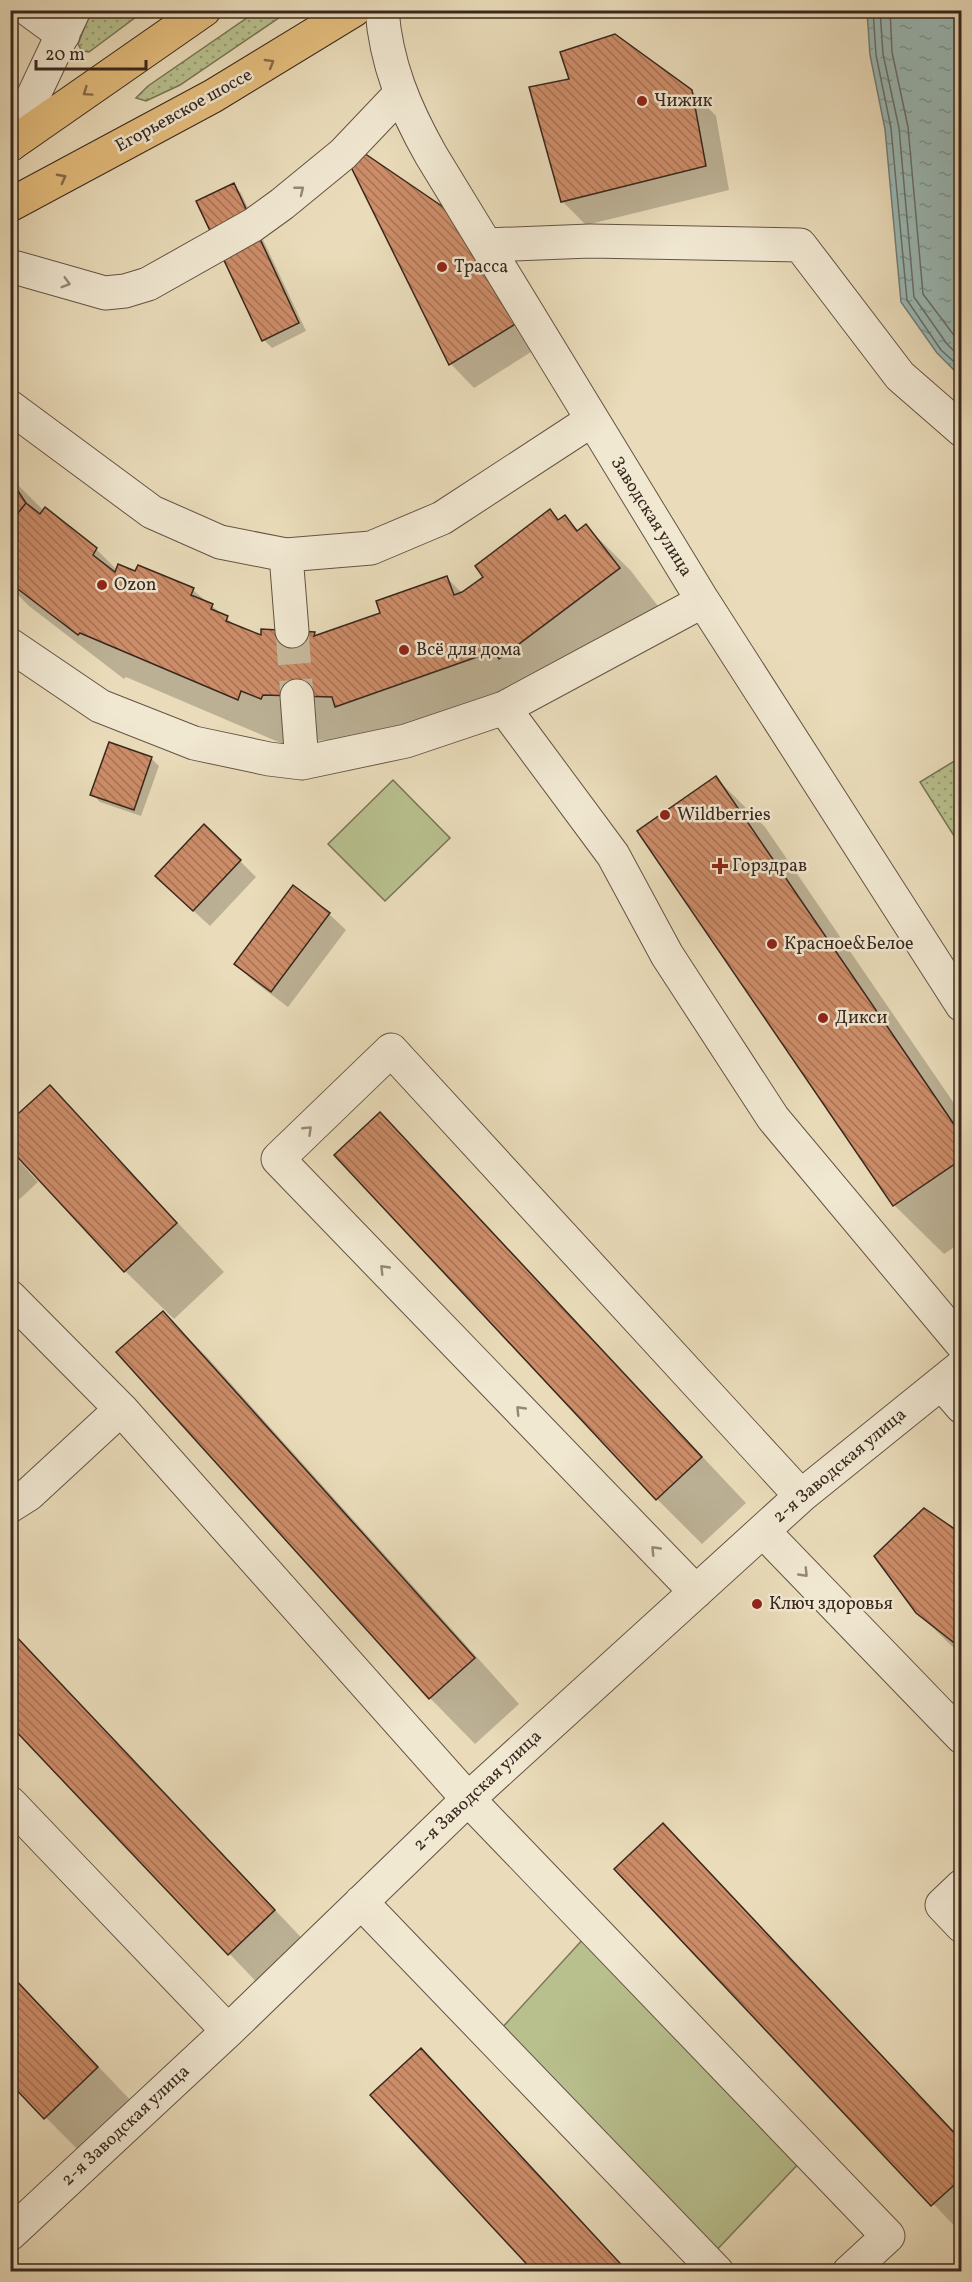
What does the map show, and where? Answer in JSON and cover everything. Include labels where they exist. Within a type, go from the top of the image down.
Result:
[{"type":"main road","points":[[10,145],[204,10]]},
{"type":"main road","name":"Егорьевское шоссе","points":[[10,205],[213,96],[354,10]]},
{"type":"street","points":[[10,145],[69,23],[29,10]]},
{"type":"street","name":"Заводская улица","points":[[382,10],[390,63],[400,94],[430,155],[703,601],[962,1005]]},
{"type":"street","points":[[10,266],[105,293],[126,291],[148,284],[253,225],[282,204],[343,154],[400,94]]},
{"type":"street","points":[[486,245],[590,241],[800,245],[900,376],[962,430]]},
{"type":"street","points":[[10,407],[152,512],[220,542],[286,555],[371,549],[442,519],[592,420]]},
{"type":"street","points":[[286,555],[291,631]]},
{"type":"street","points":[[10,645],[100,706],[194,743],[269,759],[302,763],[406,741],[504,708],[703,601]]},
{"type":"street","points":[[297,696],[302,763]]},
{"type":"street","points":[[504,708],[613,855],[667,955],[773,1118],[962,1344]]},
{"type":"street","points":[[696,1593],[278,1159],[391,1050],[801,1496]]},
{"type":"street","points":[[10,1298],[121,1409],[468,1798],[888,2236],[849,2271]]},
{"type":"street","name":"2-я Заводская улица","points":[[10,2234],[228,2031],[468,1798],[801,1496],[955,1385]]},
{"type":"street","points":[[10,1506],[29,1494],[121,1409]]},
{"type":"street","points":[[763,1531],[962,1737]]},
{"type":"street","points":[[10,1803],[228,2031]]},
{"type":"street","points":[[962,1886],[942,1905],[962,1926]]},
{"type":"street","points":[[362,1902],[717,2271]]},
{"type":"green space","points":[[91,11],[144,11],[89,52],[82,51],[78,44]]},
{"type":"green space","points":[[257,11],[289,11],[180,85],[146,101],[136,98],[148,86]]},
{"type":"green space","points":[[961,757],[961,847],[920,782]]},
{"type":"green space","points":[[393,780],[450,838],[385,901],[328,844]]},
{"type":"green space","points":[[584,1938],[802,2160],[712,2255],[500,2030]]},
{"type":"water","points":[[867,11],[961,11],[961,377],[937,353],[901,302],[885,129],[870,55]]},
{"type":"building","points":[[615,34],[692,90],[706,166],[561,202],[529,87],[569,79],[560,52]]},
{"type":"building","name":"Трасса","points":[[364,153],[449,211],[517,323],[449,365],[349,163]]},
{"type":"building","points":[[234,183],[299,323],[262,341],[196,201]]},
{"type":"building","points":[[10,479],[26,503],[10,523]]},
{"type":"building","points":[[26,503],[40,514],[45,507],[97,548],[93,555],[115,572],[118,564],[135,571],[138,565],[194,588],[191,595],[213,604],[211,609],[228,616],[226,621],[261,635],[261,629],[315,632],[314,636],[380,613],[376,601],[447,576],[454,595],[462,592],[483,577],[475,566],[550,509],[558,520],[565,515],[577,531],[586,524],[620,568],[499,659],[494,651],[335,707],[332,697],[263,695],[261,699],[241,691],[238,700],[80,633],[78,635],[10,583],[10,523]]},
{"type":"building","points":[[109,742],[152,757],[134,810],[90,795]]},
{"type":"building","points":[[716,776],[962,1136],[962,1159],[893,1206],[637,831]]},
{"type":"building","points":[[204,824],[241,860],[193,911],[155,876]]},
{"type":"building","points":[[293,885],[330,913],[271,992],[234,964]]},
{"type":"building","points":[[50,1085],[177,1223],[124,1272],[10,1149],[10,1121]]},
{"type":"building","points":[[380,1112],[702,1457],[656,1500],[334,1155]]},
{"type":"building","points":[[163,1311],[475,1658],[429,1699],[116,1352]]},
{"type":"building","points":[[924,1508],[962,1534],[962,1649],[916,1613],[874,1556]]},
{"type":"building","points":[[10,1630],[275,1910],[228,1955],[10,1725]]},
{"type":"building","points":[[663,1823],[962,2141],[962,2178],[931,2206],[614,1869]]},
{"type":"building","points":[[10,1974],[98,2067],[44,2119],[10,2083]]},
{"type":"building","points":[[421,2048],[628,2272],[534,2272],[370,2095]]},
{"type":"tunnel","points":[[292,631],[297,696]]},
{"type":"place","name":"Чижик","points":[[642,101]]},
{"type":"place","name":"Трасса","points":[[442,267]]},
{"type":"place","name":"Ozon","points":[[102,585]]},
{"type":"place","name":"Всё для дома","points":[[404,650]]},
{"type":"place","name":"Wildberries","points":[[665,815]]},
{"type":"place","name":"Горздрав","points":[[720,866]]},
{"type":"place","name":"Красное&Белое","points":[[772,944]]},
{"type":"place","name":"Дикси","points":[[823,1018]]},
{"type":"place","name":"Ключ здоровья","points":[[757,1604]]}]
